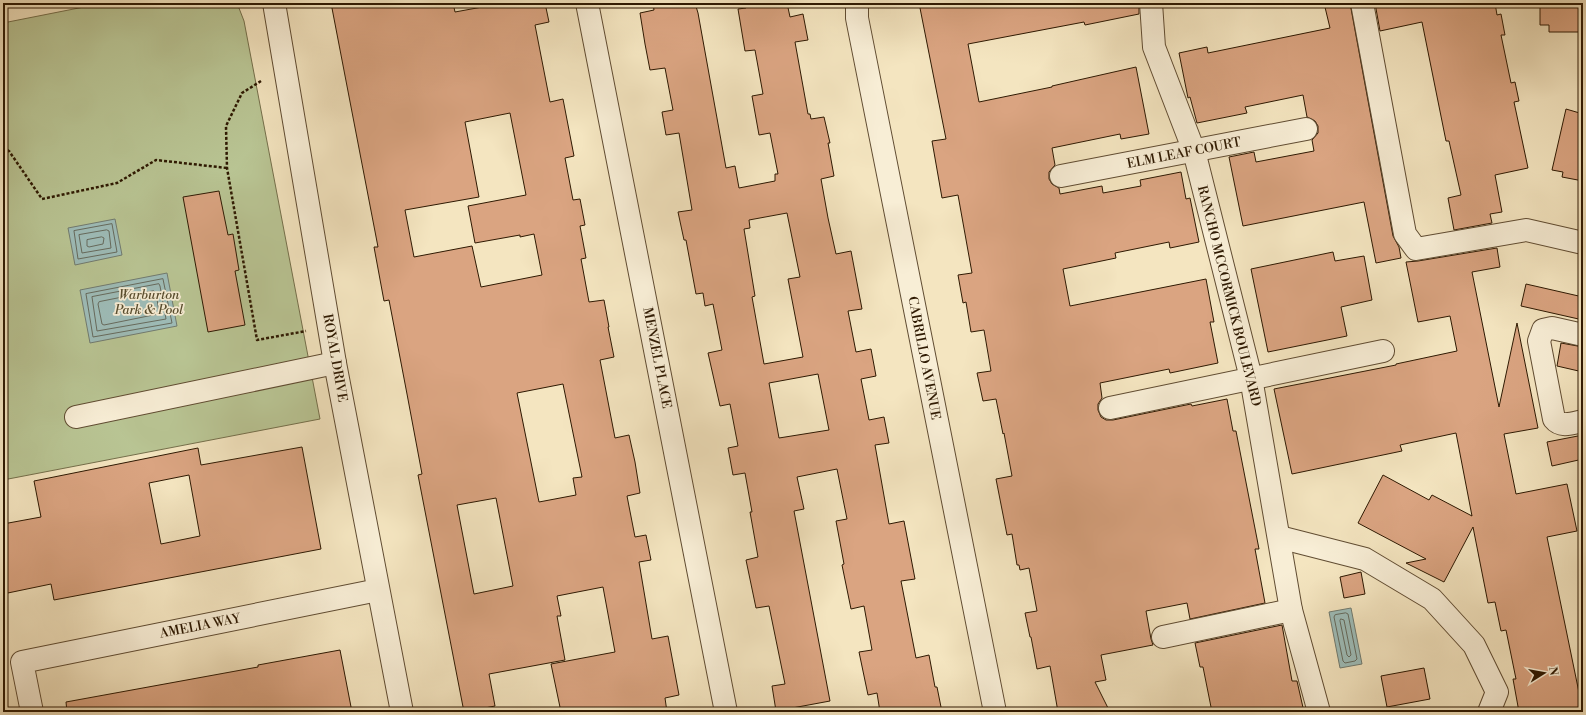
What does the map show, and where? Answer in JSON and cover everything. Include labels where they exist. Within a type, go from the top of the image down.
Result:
[{"type":"street","name":"ROYAL DRIVE","points":[[274,3],[335,363],[402,712]]},
{"type":"street","name":"MENZEL PLACE","points":[[587,3],[726,712]]},
{"type":"street","name":"CABRILLO AVENUE","points":[[857,3],[856,18],[995,712]]},
{"type":"street","name":"RANCHO MCCORMICK BOULEVARD","points":[[1151,3],[1154,48],[1194,151],[1251,378],[1291,610],[1319,712]]},
{"type":"street","points":[[1362,3],[1405,234],[1416,249],[1526,230],[1583,243]]},
{"type":"street","name":"ELM LEAF COURT","points":[[1061,176],[1306,129]]},
{"type":"street","points":[[1583,335],[1552,328],[1543,330],[1539,341],[1554,419],[1557,423],[1562,425],[1583,421]]},
{"type":"street","points":[[1110,408],[1383,351]]},
{"type":"street","points":[[76,417],[335,363]]},
{"type":"street","points":[[1279,537],[1365,560],[1432,599],[1474,646],[1497,692],[1489,712]]},
{"type":"street","name":"AMELIA WAY","points":[[32,712],[22,662],[378,590]]},
{"type":"street","points":[[1163,637],[1291,610]]},
{"type":"path","points":[[261,81],[242,93],[226,126],[227,168],[257,340],[309,331]]},
{"type":"path","points":[[3,148],[9,151],[42,199],[116,183],[156,160],[227,168]]},
{"type":"green space","name":"Warburton Park & Pool","points":[[104,3],[237,3],[244,21],[320,419],[3,480],[3,23]]},
{"type":"water","points":[[115,219],[122,255],[75,265],[68,228]]},
{"type":"water","points":[[167,273],[177,326],[90,343],[80,290]]},
{"type":"water","points":[[1351,608],[1362,664],[1340,668],[1329,612]]},
{"type":"building","points":[[331,3],[410,3],[411,7],[431,3],[453,3],[455,12],[504,3],[545,3],[549,22],[535,25],[550,102],[563,99],[574,156],[565,158],[573,200],[580,199],[585,225],[580,226],[586,258],[581,259],[589,302],[604,300],[614,357],[600,360],[615,438],[629,435],[635,462],[640,493],[627,496],[635,537],[646,535],[651,560],[639,562],[652,639],[668,636],[679,695],[665,698],[667,712],[561,712],[551,664],[615,652],[603,587],[557,596],[561,616],[557,616],[565,660],[489,674],[495,706],[464,712],[418,475],[422,474],[389,300],[384,301],[374,247],[378,247]],"holes":[[[510,113],[526,195],[468,206],[475,243],[534,234],[542,275],[481,287],[472,246],[414,257],[405,210],[479,197],[465,122]],[[563,384],[582,477],[573,478],[576,495],[539,502],[517,393]],[[496,498],[513,586],[474,594],[457,505]]]},
{"type":"building","points":[[653,3],[695,3],[726,168],[735,166],[739,188],[775,181],[775,174],[778,174],[770,133],[759,135],[752,96],[763,94],[755,50],[745,51],[738,9],[746,8],[745,3],[787,3],[790,17],[803,14],[808,40],[795,42],[808,114],[810,114],[811,119],[824,117],[830,143],[828,143],[834,176],[821,179],[828,218],[836,254],[851,251],[862,309],[848,311],[856,352],[871,349],[876,376],[861,379],[869,420],[884,417],[889,443],[875,445],[889,524],[904,521],[915,579],[901,581],[916,658],[929,655],[935,687],[937,687],[942,712],[880,712],[877,693],[868,695],[859,652],[872,650],[864,606],[851,609],[842,565],[844,564],[836,521],[847,519],[837,469],[797,477],[804,509],[794,511],[830,701],[776,711],[772,686],[785,684],[769,606],[756,608],[746,560],[758,557],[745,473],[733,475],[728,448],[738,446],[730,404],[720,406],[708,353],[722,350],[713,304],[705,306],[703,293],[696,294],[686,240],[684,240],[678,212],[692,210],[679,133],[666,135],[662,112],[673,110],[665,68],[650,70],[645,44],[640,13],[654,10]],"holes":[[[787,213],[800,277],[788,279],[803,357],[764,364],[752,297],[755,296],[744,229],[750,228],[749,220]],[[818,374],[829,430],[779,438],[769,383]]]},
{"type":"building","points":[[919,3],[1139,3],[1139,14],[1085,25],[1084,22],[968,44],[979,102],[1052,87],[1136,67],[1149,134],[1121,139],[1120,134],[1052,148],[1055,165],[1049,172],[1049,179],[1052,184],[1059,188],[1060,194],[1102,186],[1103,193],[1141,186],[1140,180],[1181,172],[1186,199],[1190,198],[1199,242],[1170,248],[1169,242],[1115,253],[1116,258],[1063,269],[1070,306],[1206,279],[1214,322],[1210,322],[1218,363],[1170,373],[1169,369],[1100,383],[1102,398],[1098,404],[1098,410],[1101,417],[1106,420],[1113,420],[1191,404],[1192,406],[1227,399],[1233,431],[1236,431],[1259,549],[1255,549],[1265,603],[1190,619],[1187,603],[1146,611],[1153,645],[1101,655],[1106,680],[1095,682],[1110,712],[1058,712],[1050,666],[1037,669],[1025,613],[1037,611],[1029,568],[1020,570],[1019,565],[1017,565],[1012,534],[1007,535],[996,479],[1012,476],[1004,433],[1003,434],[996,399],[983,401],[977,373],[991,371],[984,330],[971,332],[966,302],[963,303],[958,275],[972,273],[958,195],[942,198],[932,141],[946,139]]},
{"type":"building","points":[[1324,3],[1350,3],[1393,236],[1399,247],[1401,258],[1376,263],[1364,202],[1243,226],[1229,157],[1254,152],[1256,162],[1314,151],[1312,140],[1318,133],[1318,126],[1315,121],[1307,117],[1303,95],[1245,107],[1247,113],[1197,123],[1190,97],[1188,98],[1179,53],[1207,47],[1208,53],[1330,28]]},
{"type":"building","points":[[1375,3],[1495,3],[1497,15],[1501,14],[1505,35],[1501,35],[1511,83],[1515,82],[1519,101],[1514,102],[1528,168],[1495,175],[1502,212],[1490,214],[1492,223],[1454,230],[1448,198],[1461,195],[1449,141],[1446,141],[1422,22],[1380,31]]},
{"type":"building","points":[[1540,3],[1583,3],[1583,32],[1549,32],[1549,25],[1540,25]]},
{"type":"building","points":[[1566,109],[1583,114],[1583,181],[1562,177],[1563,172],[1552,170]]},
{"type":"building","points":[[219,191],[228,235],[233,234],[239,270],[235,271],[245,325],[208,332],[183,197]]},
{"type":"building","points":[[1497,248],[1500,267],[1472,272],[1499,407],[1517,323],[1538,428],[1504,434],[1516,494],[1567,484],[1577,531],[1547,537],[1583,712],[1519,712],[1513,679],[1516,679],[1506,630],[1501,631],[1495,602],[1488,603],[1473,527],[1444,582],[1406,563],[1426,559],[1358,523],[1383,475],[1429,500],[1432,495],[1472,516],[1456,433],[1400,445],[1402,451],[1292,474],[1274,389],[1396,365],[1457,351],[1450,316],[1418,322],[1406,262]]},
{"type":"building","points":[[1333,252],[1335,261],[1364,256],[1372,300],[1341,307],[1347,336],[1268,352],[1251,269]]},
{"type":"building","points":[[1526,284],[1583,297],[1583,320],[1521,306]]},
{"type":"building","points":[[1561,343],[1583,347],[1583,372],[1557,366]]},
{"type":"building","points":[[1583,435],[1583,459],[1552,466],[1547,442]]},
{"type":"building","points":[[302,447],[321,549],[54,600],[51,584],[3,594],[3,524],[41,517],[34,481],[198,448],[201,465]],"holes":[[[189,475],[200,536],[161,544],[149,483]]]},
{"type":"building","points":[[1361,572],[1365,594],[1344,598],[1340,577]]},
{"type":"building","points":[[1282,625],[1292,681],[1297,681],[1304,712],[1212,712],[1203,667],[1200,667],[1195,643]]},
{"type":"building","points":[[340,650],[352,712],[67,712],[66,702],[258,667],[258,665]]},
{"type":"building","points":[[1424,668],[1430,699],[1387,707],[1381,676]]}]
